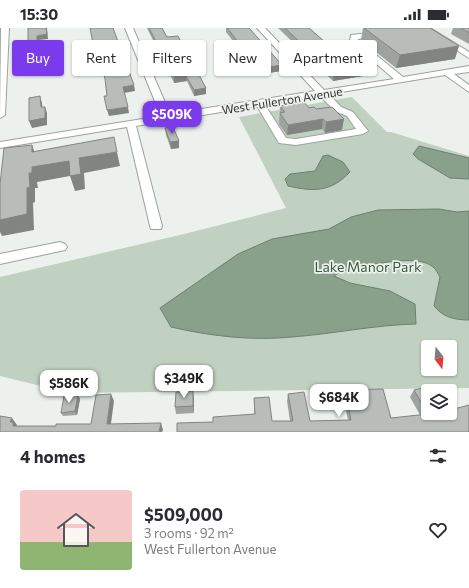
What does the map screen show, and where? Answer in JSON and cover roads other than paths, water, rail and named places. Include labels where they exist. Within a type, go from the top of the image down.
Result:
[{"type":"street","points":[[0,115],[5,28]]},
{"type":"street","points":[[129,28],[167,118]]},
{"type":"street","points":[[260,104],[283,141],[296,142],[363,131],[350,114],[338,108],[322,93],[261,28]]},
{"type":"street","points":[[425,28],[469,56]]},
{"type":"street","points":[[390,32],[354,37],[354,41],[401,80]]},
{"type":"street","name":"West Fullerton Avenue","points":[[0,145],[469,69]]},
{"type":"street","points":[[447,73],[469,89]]},
{"type":"street","points":[[132,124],[156,226]]},
{"type":"street","points":[[0,259],[60,247]]},
{"type":"park label","name":"Lake Manor Park","points":[[368,266]]}]
